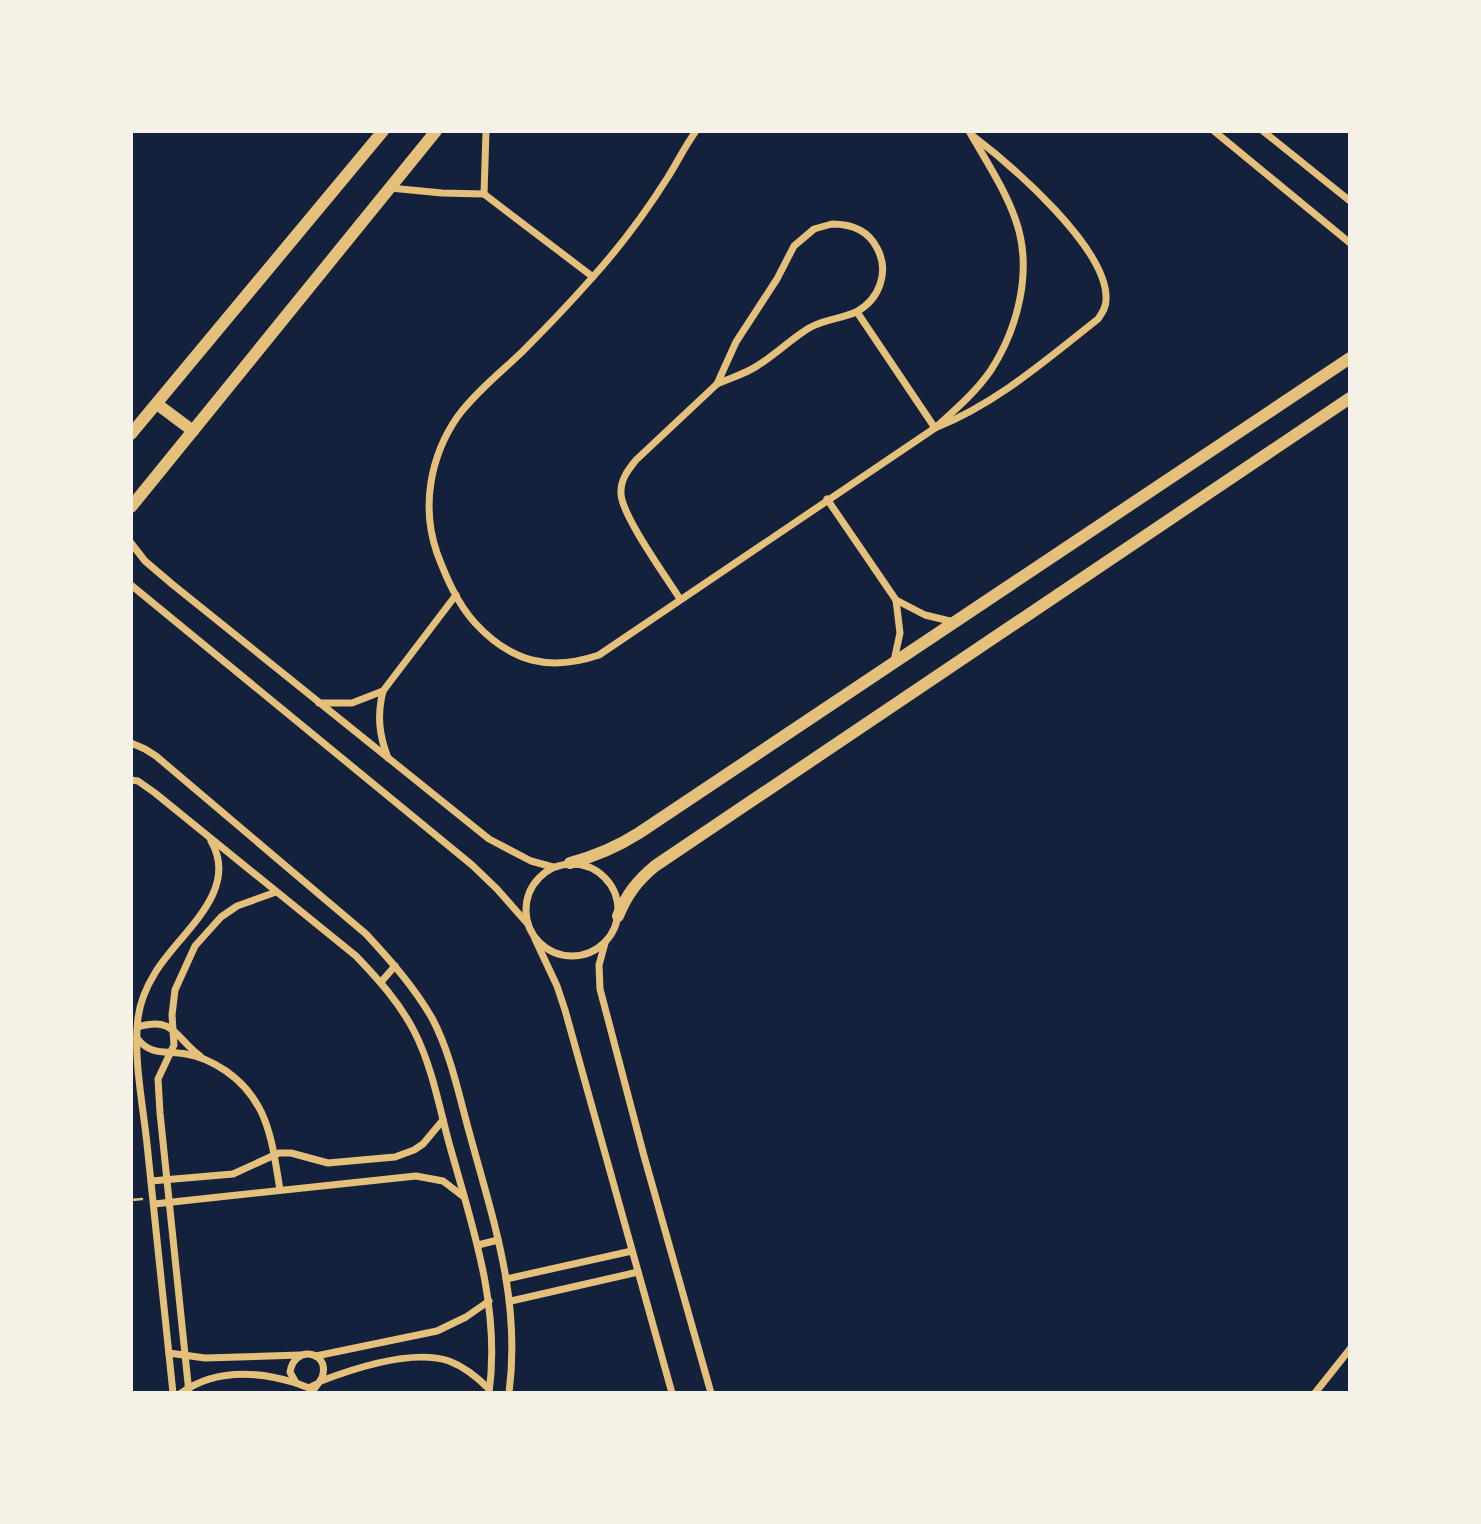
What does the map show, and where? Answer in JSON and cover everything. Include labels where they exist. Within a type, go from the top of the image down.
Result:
[{"type":"street","points":[[131,433],[383,131]]},
{"type":"street","points":[[131,507],[436,131]]},
{"type":"street","points":[[484,194],[486,131]]},
{"type":"street","points":[[696,131],[630,232],[593,277],[460,414],[438,454],[432,476],[430,521],[442,565],[473,621],[504,648],[531,660],[561,664],[599,655],[935,428],[966,400],[990,371],[1009,337],[1020,300],[1023,261],[1017,224],[1002,187],[969,132]]},
{"type":"street","points":[[1214,131],[1350,243]]},
{"type":"street","points":[[1263,131],[1350,201]]},
{"type":"street","points":[[935,428],[984,405],[1044,361],[1098,319],[1105,310],[1107,299],[1099,269],[1083,242],[998,155],[969,132]]},
{"type":"street","points":[[389,188],[484,194],[593,277]]},
{"type":"street","points":[[680,599],[624,508],[621,495],[627,471],[717,384],[756,366],[818,323],[856,312],[872,300],[881,282],[883,262],[880,252],[868,236],[850,226],[832,224],[814,229],[794,246],[777,279],[736,342],[717,384]]},
{"type":"street","points":[[856,312],[935,428]]},
{"type":"street","points":[[527,923],[525,907],[529,891],[538,877],[552,867],[594,857],[617,847],[1350,358]]},
{"type":"street","points":[[535,939],[561,956],[589,954],[605,943],[613,932],[626,896],[639,879],[655,866],[1350,398]]},
{"type":"street","points":[[157,404],[193,431]]},
{"type":"street","points":[[827,499],[896,600],[900,633],[892,665]]},
{"type":"street","points":[[131,543],[145,561],[163,577],[489,839],[531,861],[552,867]]},
{"type":"street","points":[[131,586],[472,866],[527,923],[557,986],[565,1010],[672,1393]]},
{"type":"street","points":[[389,758],[380,732],[383,691],[456,594]]},
{"type":"street","points":[[896,600],[925,615],[956,622]]},
{"type":"street","points":[[319,703],[352,703],[383,691]]},
{"type":"street","points":[[131,743],[156,756],[366,934],[422,1001],[442,1041],[498,1240],[511,1301],[512,1353],[509,1393]]},
{"type":"street","points":[[131,780],[138,781],[155,793],[356,956],[399,1006],[426,1059],[478,1245],[489,1301],[492,1345],[489,1391]]},
{"type":"street","points":[[173,1393],[137,1038],[142,1000],[152,978],[218,884],[219,860],[209,838]]},
{"type":"street","points":[[570,863],[585,865],[600,873],[614,892],[618,916]]},
{"type":"street","points":[[189,1390],[158,1079],[172,1053],[175,990],[195,946],[207,930],[229,912],[255,898],[276,892]]},
{"type":"street","points":[[605,943],[599,965],[600,989],[643,1156],[710,1393]]},
{"type":"street","points":[[381,982],[395,966]]},
{"type":"street","points":[[138,1027],[162,1023],[175,1030],[203,1059]]},
{"type":"street","points":[[137,1038],[150,1050],[160,1054],[187,1054],[203,1059],[220,1067],[250,1091],[263,1113],[280,1190]]},
{"type":"street","points":[[151,1181],[233,1174],[274,1154],[292,1153],[328,1164],[396,1157],[423,1144],[443,1120]]},
{"type":"street","points":[[154,1204],[425,1177],[443,1181],[465,1198]]},
{"type":"street","points":[[478,1245],[498,1240]]},
{"type":"street","points":[[506,1279],[632,1251]]},
{"type":"street","points":[[511,1301],[638,1272]]},
{"type":"street","points":[[169,1353],[186,1356],[316,1356],[436,1331],[466,1317],[489,1301]]},
{"type":"street","points":[[1315,1393],[1350,1349]]},
{"type":"street","points":[[296,1383],[292,1378],[291,1365],[300,1355]]},
{"type":"street","points":[[311,1393],[324,1370],[316,1356]]},
{"type":"street","points":[[181,1393],[210,1378],[253,1373],[309,1388],[372,1365],[434,1357],[465,1368],[489,1391]]}]
